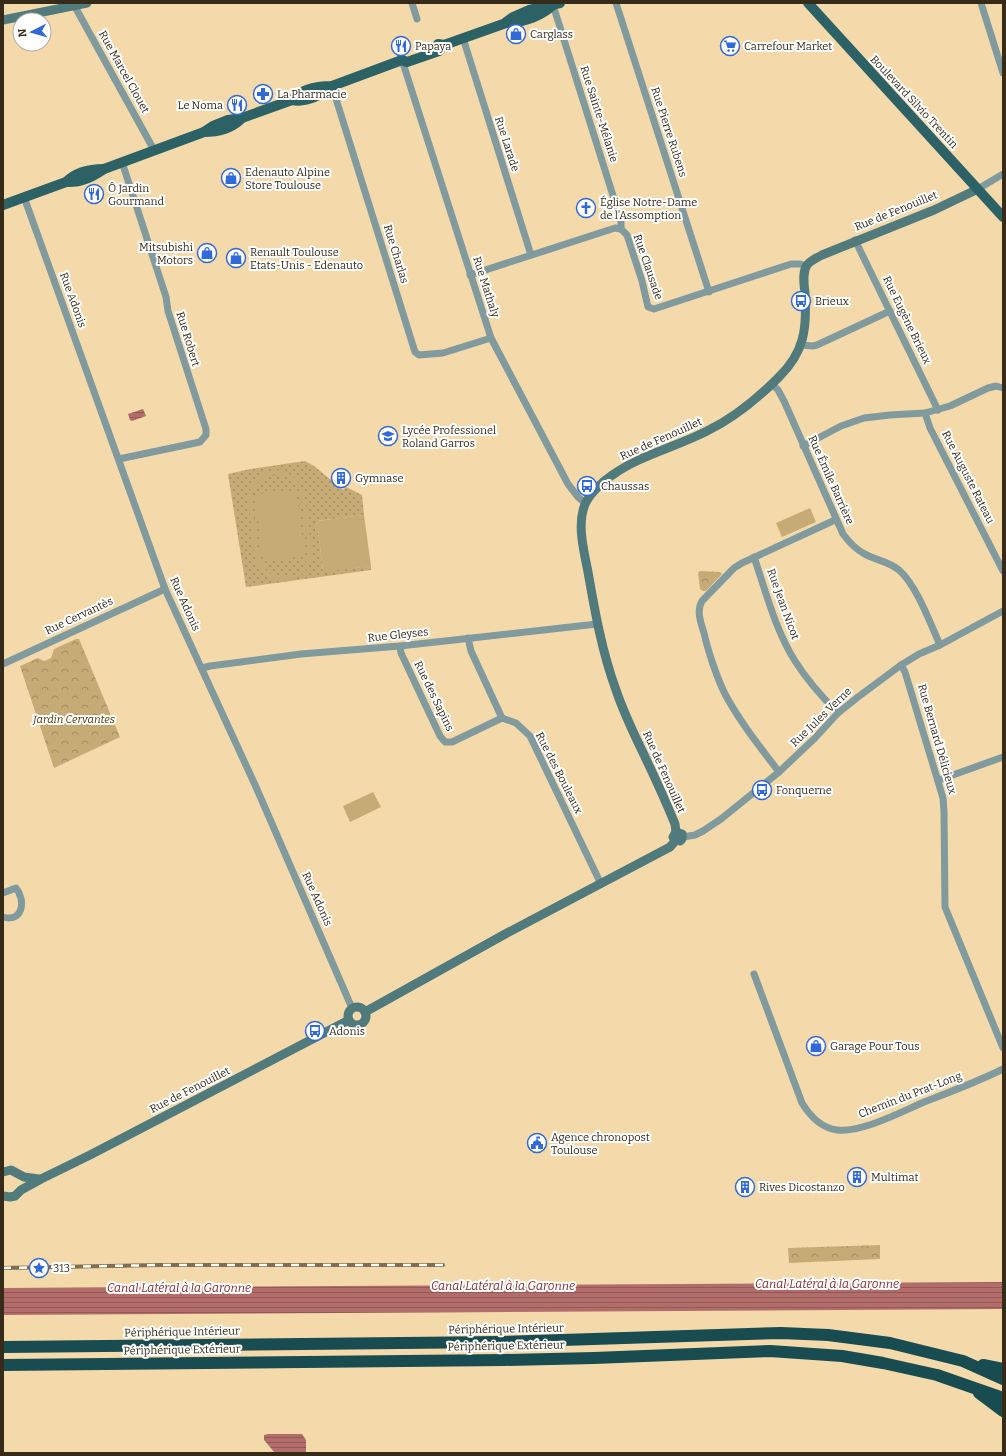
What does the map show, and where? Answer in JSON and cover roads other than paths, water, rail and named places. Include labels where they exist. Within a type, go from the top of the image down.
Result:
[{"type":"highway","name":"Périphérique Intérieur","points":[[3,1346],[500,1342],[781,1333],[828,1335],[890,1343],[963,1361],[1003,1379]]},
{"type":"highway","name":"Périphérique Extérieur","points":[[3,1365],[512,1360],[770,1351],[842,1356],[883,1362],[937,1375],[1003,1398]]},
{"type":"highway","points":[[963,1361],[1003,1369]]},
{"type":"highway","points":[[972,1387],[1003,1411]]},
{"type":"main road","name":"Boulevard Silvio Trentin","points":[[808,3],[1003,217]]},
{"type":"main road","points":[[3,205],[66,182],[72,177],[90,169],[104,169],[204,132],[228,120],[242,118],[292,100],[297,94],[319,86],[332,86],[402,60],[405,56],[437,44],[444,45],[506,23],[513,17],[529,10],[557,4]]},
{"type":"street","points":[[3,20],[87,3]]},
{"type":"street","points":[[412,3],[417,19]]},
{"type":"street","name":"Rue Pierre Rubens","points":[[616,3],[709,292]]},
{"type":"street","points":[[980,3],[1003,73]]},
{"type":"street","name":"Rue Sainte-Mélanie","points":[[557,4],[621,221],[621,229]]},
{"type":"street","name":"Rue Marcel Clouet","points":[[74,5],[154,150]]},
{"type":"street","name":"Rue Larade","points":[[463,38],[531,255]]},
{"type":"street","name":"Rue Mathaly","points":[[402,60],[491,338],[568,484],[578,497],[585,503]]},
{"type":"street","name":"Rue Charlas","points":[[332,86],[415,352],[419,355],[443,353],[491,338]]},
{"type":"street","name":"Rue Robert","points":[[119,459],[200,442],[206,435],[206,429],[168,311],[166,297],[122,162]]},
{"type":"street","points":[[978,189],[1003,174]]},
{"type":"street","name":"Rue de Fenouillet","points":[[678,837],[675,824],[668,807],[616,692],[608,668],[597,624],[582,543],[581,528],[585,503],[609,477],[634,462],[708,431],[744,409],[772,384],[787,368],[801,345],[806,327],[804,278],[807,266],[822,255],[856,240],[934,210],[978,189]]},
{"type":"street","name":"Rue Adonis","points":[[24,197],[165,589],[271,821],[352,1008]]},
{"type":"street","name":"Rue Clausade","points":[[470,275],[615,228],[621,229],[627,235],[648,307],[654,309],[791,264],[807,266]]},
{"type":"street","name":"Rue Eugène Brieux","points":[[856,240],[938,410]]},
{"type":"street","points":[[801,345],[817,345],[890,311]]},
{"type":"street","name":"Rue Émile Barrière","points":[[772,384],[778,390],[784,401],[835,520],[843,534],[853,546],[863,553],[890,564],[899,570],[911,584],[940,645]]},
{"type":"street","points":[[803,446],[841,426],[864,418],[890,414],[925,414],[950,406],[988,388],[996,386],[1003,388]]},
{"type":"street","name":"Rue Auguste Rateau","points":[[925,414],[930,428],[1003,571]]},
{"type":"street","points":[[780,772],[747,729],[725,693],[707,644],[700,619],[699,607],[702,601],[734,568],[754,557],[835,520]]},
{"type":"street","name":"Rue Jean Nicot","points":[[754,557],[772,614],[792,655],[812,685],[838,713]]},
{"type":"street","name":"Rue Cervantès","points":[[3,664],[165,589]]},
{"type":"street","name":"Rue Jules Verne","points":[[678,837],[695,835],[709,827],[780,772],[838,713],[858,696],[901,666],[919,654],[940,645],[1003,611]]},
{"type":"street","name":"Rue Gleyses","points":[[202,668],[301,654],[400,646],[597,624]]},
{"type":"street","points":[[468,638],[471,651],[502,718]]},
{"type":"street","name":"Rue des Sapins","points":[[400,646],[401,653],[440,736],[445,742],[452,742],[502,718]]},
{"type":"street","name":"Rue Bernard Délicieux","points":[[901,666],[905,672],[939,780],[943,798],[945,907],[1003,1048]]},
{"type":"street","name":"Rue des Bouleaux","points":[[502,718],[516,723],[530,736],[601,884]]},
{"type":"street","points":[[939,780],[1003,758]]},
{"type":"street","points":[[365,1012],[670,848],[678,837]]},
{"type":"street","points":[[3,893],[12,888],[16,888],[22,903],[21,910],[17,915],[11,918],[3,917]]},
{"type":"street","name":"Chemin du Prat-Long","points":[[754,974],[802,1103],[815,1120],[831,1129],[846,1130],[870,1125],[1003,1069]]},
{"type":"street","points":[[359,1007],[365,1012],[365,1020],[362,1023],[355,1025],[349,1020],[348,1013],[352,1008],[359,1007]]},
{"type":"street","name":"Rue de Fenouillet","points":[[4,1197],[15,1196],[21,1190],[40,1179],[90,1155],[349,1020]]},
{"type":"street","points":[[5,1169],[28,1178],[40,1179]]},
{"type":"street","points":[[19,1174],[22,1183],[21,1190]]},
{"type":"water","points":[[143,409],[146,416],[132,421],[130,420],[128,414]]},
{"type":"water","name":"Canal Latéral à la Garonne","points":[[1003,1282],[1003,1309],[3,1315],[3,1288]]},
{"type":"water","points":[[302,1434],[306,1440],[306,1453],[275,1453],[264,1440],[264,1435]]},
{"type":"railway","points":[[3,1268],[160,1265],[443,1265]]},
{"type":"place","name":"Carglass","points":[[516,34]]},
{"type":"place","name":"Papaya","points":[[401,46]]},
{"type":"place","name":"Carrefour Market","points":[[730,46]]},
{"type":"place","name":"La Pharmacie","points":[[263,94]]},
{"type":"place","name":"Le Noma","points":[[237,105]]},
{"type":"place","name":"Edenauto Alpine Store Toulouse","points":[[231,178]]},
{"type":"place","name":"Ô Jardin Gourmand","points":[[94,194]]},
{"type":"place","name":"Église Notre-Dame de l'Assomption","points":[[586,208]]},
{"type":"place","name":"Mitsubishi Motors","points":[[207,253]]},
{"type":"place","name":"Renault Toulouse Etats-Unis - Edenauto","points":[[236,258]]},
{"type":"place","name":"Brieux","points":[[801,301]]},
{"type":"place","name":"Lycée Professionel Roland Garros","points":[[388,436]]},
{"type":"place","name":"Gymnase","points":[[341,478]]},
{"type":"place","name":"Chaussas","points":[[587,486]]},
{"type":"place","name":"Fonquerne","points":[[762,790]]},
{"type":"place","name":"Adonis","points":[[315,1031]]},
{"type":"place","name":"Garage Pour Tous","points":[[816,1046]]},
{"type":"place","name":"Agence chronopost Toulouse","points":[[537,1143]]},
{"type":"place","name":"Multimat","points":[[857,1177]]},
{"type":"place","name":"Rives Dicostanzo","points":[[745,1187]]},
{"type":"place","name":"313","points":[[39,1268]]},
{"type":"park label","name":"Jardin Cervantes","points":[[74,719]]}]
